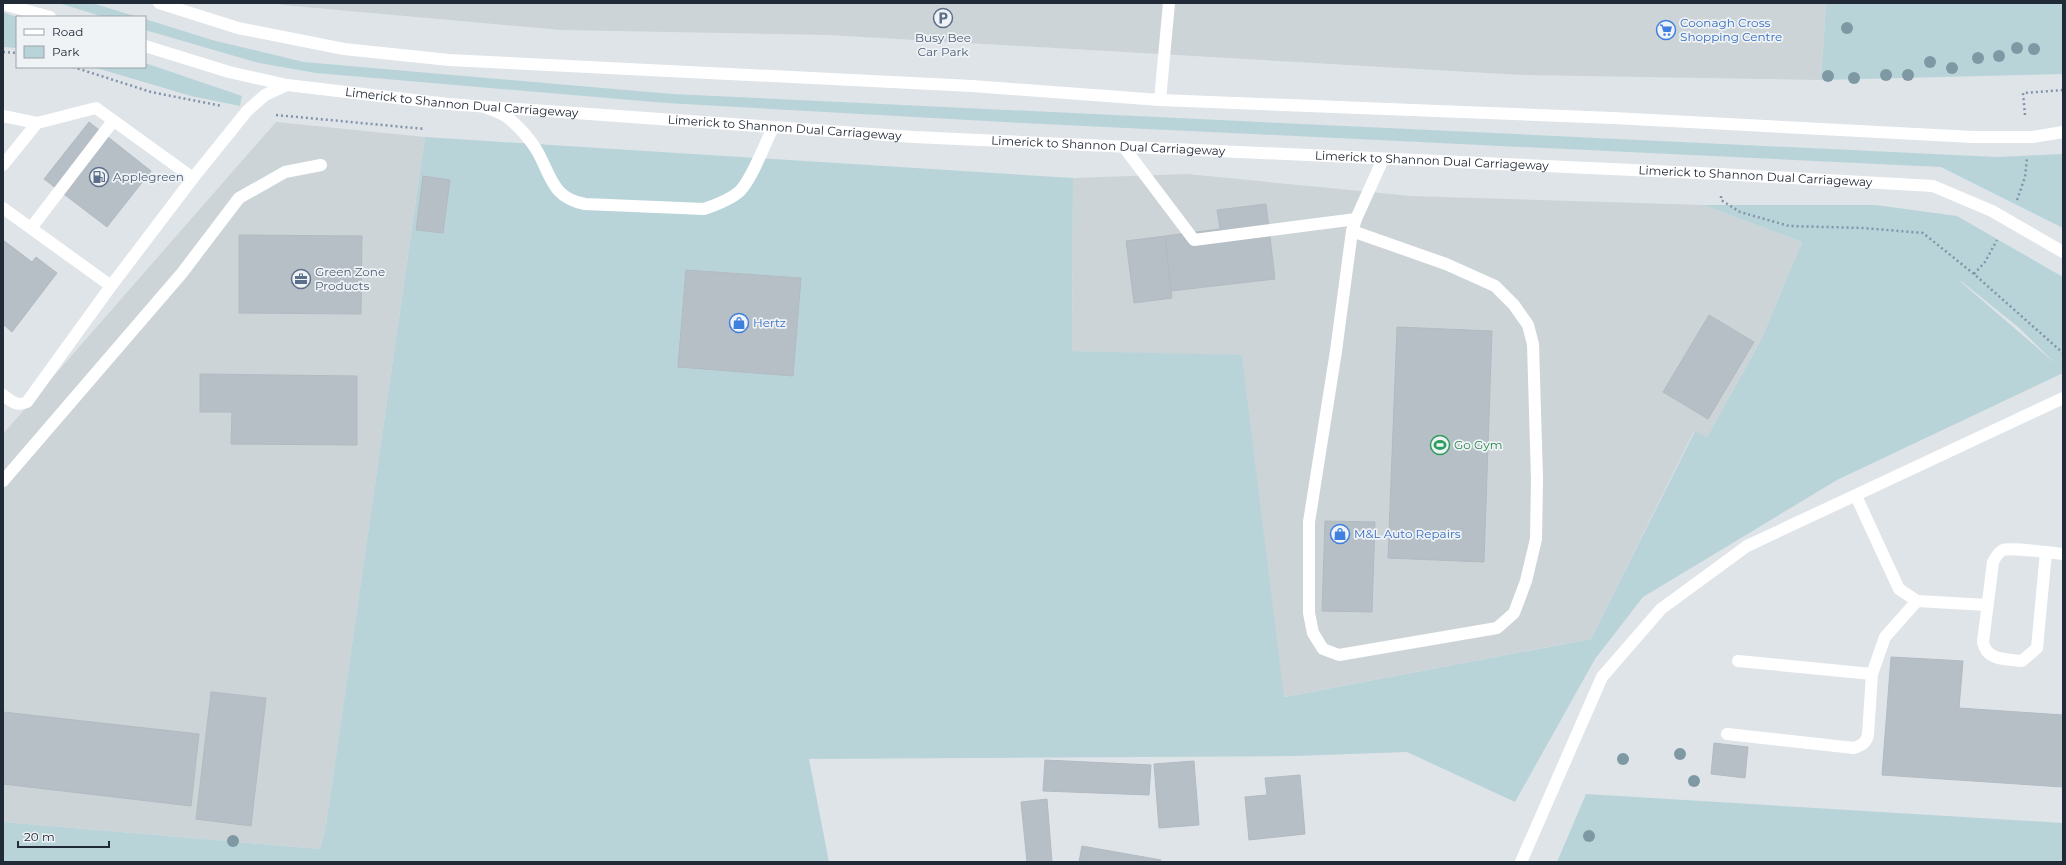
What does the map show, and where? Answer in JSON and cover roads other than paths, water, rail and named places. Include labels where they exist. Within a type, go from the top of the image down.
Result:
[{"type":"main road","points":[[159,3],[238,28],[344,49],[449,60],[972,86],[1160,100],[1605,118],[1973,137],[2032,137],[2063,132]]},
{"type":"main road","points":[[1160,100],[1169,3]]},
{"type":"main road","points":[[3,4],[46,16]]},
{"type":"main road","name":"Limerick to Shannon Dual Carriageway","points":[[146,46],[229,72],[287,86],[486,107],[914,138],[1123,146],[1720,174],[1932,186],[1992,211],[2063,252]]},
{"type":"main road","points":[[3,395],[16,404],[27,402],[111,286],[193,178],[247,111],[265,95],[287,86]]},
{"type":"main road","points":[[486,107],[506,116],[524,134],[536,150],[553,185],[561,194],[574,202],[585,204],[704,209],[721,203],[739,192],[746,182],[774,128]]},
{"type":"main road","points":[[3,116],[37,123],[96,108],[193,178]]},
{"type":"main road","points":[[31,228],[113,121]]},
{"type":"main road","points":[[3,165],[37,123]]},
{"type":"main road","points":[[1123,146],[1194,240],[1356,218]]},
{"type":"main road","points":[[1352,231],[1446,264],[1495,286],[1514,305],[1528,325],[1533,344],[1537,479],[1536,540],[1526,581],[1514,613],[1497,628],[1339,655],[1323,649],[1313,633],[1309,613],[1309,522],[1336,351],[1352,231],[1356,218],[1382,159]]},
{"type":"main road","points":[[3,481],[182,273],[239,198],[285,172],[321,165]]},
{"type":"main road","points":[[3,208],[111,286]]},
{"type":"main road","points":[[1520,862],[1602,677],[1661,609],[1747,546],[2063,398]]},
{"type":"main road","points":[[1856,496],[1898,589],[1917,600],[1986,604]]},
{"type":"main road","points":[[2046,552],[2037,648],[2022,661],[1993,658],[1984,648],[1986,604],[1993,562],[2002,550],[2046,552],[2063,554]]},
{"type":"main road","points":[[1727,734],[1854,748],[1862,745],[1866,741],[1868,735],[1872,674],[1885,637],[1917,600]]},
{"type":"main road","points":[[1738,661],[1872,674]]},
{"type":"place","name":"Busy Bee Car Park","points":[[943,18]]},
{"type":"place","name":"Coonagh Cross Shopping Centre","points":[[1666,30]]},
{"type":"place","name":"Applegreen","points":[[99,177]]},
{"type":"place","name":"Green Zone Products","points":[[301,279]]},
{"type":"place","name":"Hertz","points":[[739,323]]},
{"type":"place","name":"Go Gym","points":[[1440,445]]},
{"type":"place","name":"M&L Auto Repairs","points":[[1340,534]]}]
